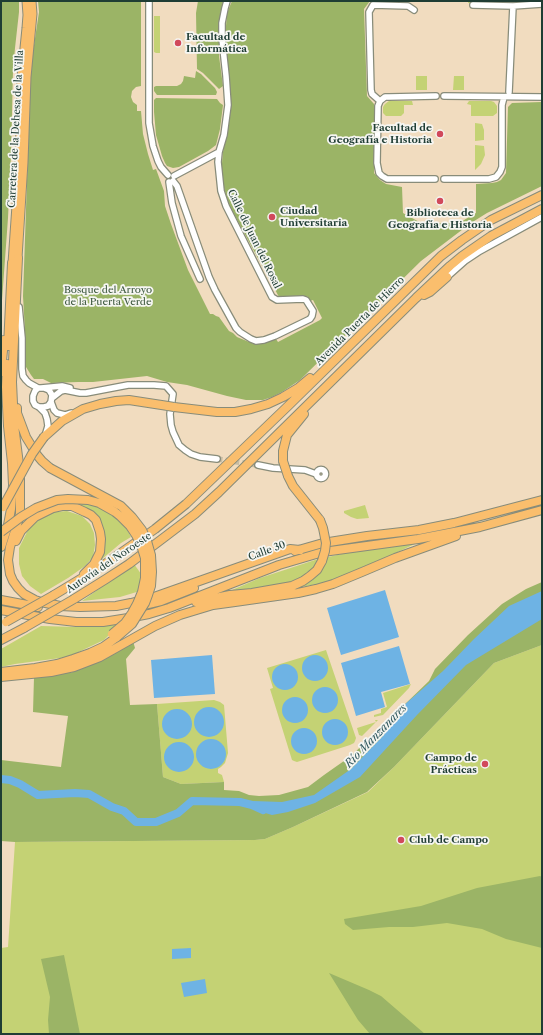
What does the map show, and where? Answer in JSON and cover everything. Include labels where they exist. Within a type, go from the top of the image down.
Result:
[{"type":"highway","name":"Avenida Puerta de Hierro","points":[[210,483],[446,252],[491,220],[542,195]]},
{"type":"highway","points":[[169,608],[230,595],[292,586],[303,582],[317,570],[325,551],[326,543],[323,528],[320,520],[288,476],[283,461],[283,451],[287,435],[332,380],[416,298],[462,256],[491,236],[542,210]]},
{"type":"highway","points":[[1,672],[71,655],[115,636],[132,624],[139,614],[151,586],[152,572],[149,546],[144,535],[132,517],[121,506],[50,468],[37,455],[26,437],[17,413],[16,379],[20,283],[15,260]]},
{"type":"highway","points":[[1,374],[9,283],[15,260]]},
{"type":"highway","points":[[1,547],[8,525],[13,485],[6,387],[15,260]]},
{"type":"highway","points":[[15,260],[12,382],[14,424],[19,463],[20,514],[10,547],[9,566],[13,581],[21,591],[41,602],[60,606],[80,608],[104,607],[131,603],[154,597],[290,549],[300,550]]},
{"type":"highway","points":[[416,298],[430,292],[447,276]]},
{"type":"highway","points":[[2,509],[32,454],[44,437],[62,421],[83,409],[100,404],[129,400],[208,411],[235,412],[251,409],[268,404],[287,395],[302,385],[346,343],[363,332]]},
{"type":"highway","name":"Autovía del Noroeste","points":[[1,640],[106,580],[195,514],[332,380]]},
{"type":"highway","name":"Autovía del Noroeste","points":[[4,623],[102,566],[155,529],[210,483]]},
{"type":"highway","points":[[1,532],[36,508],[57,500],[88,500],[104,506],[120,516],[130,526],[141,545],[145,558],[145,578],[142,592],[137,604],[115,636]]},
{"type":"highway","name":"Calle 30","points":[[1,600],[48,609],[74,612],[127,610],[160,601],[323,543],[419,530],[454,523],[542,500]]},
{"type":"highway","points":[[73,584],[94,564],[100,552],[100,532],[96,520],[91,515],[72,506],[62,506],[53,508],[35,517],[21,531],[12,552],[12,565],[14,574],[21,587],[33,596],[61,604],[87,605],[131,603]]},
{"type":"highway","name":"Calle 30","points":[[1,610],[76,622],[96,622],[128,618],[169,608],[279,565],[323,552],[418,539],[480,527],[542,510]]},
{"type":"highway","points":[[1,677],[46,673],[74,667],[100,657],[155,626],[180,615],[213,605],[316,589],[333,584],[395,558],[480,527]]},
{"type":"main road","name":"Carretera de la Dehesa de la Villa","points":[[15,260],[21,78],[27,15],[26,1]]},
{"type":"main road","name":"Carretera de la Dehesa de la Villa","points":[[15,260],[24,162],[27,77],[33,14],[32,1]]},
{"type":"street","points":[[149,1],[149,123],[153,146],[161,167],[171,178],[172,203],[181,236],[200,279]]},
{"type":"street","points":[[171,178],[219,152],[224,135],[228,99],[222,39],[222,24],[227,1]]},
{"type":"street","points":[[473,5],[513,6],[542,4]]},
{"type":"street","points":[[380,101],[372,94],[371,90],[369,12],[373,5],[408,6],[414,10]]},
{"type":"street","points":[[509,92],[513,6]]},
{"type":"street","points":[[436,96],[385,97],[380,101],[378,106],[377,163],[379,173],[387,179],[436,179]]},
{"type":"street","points":[[444,96],[542,96]]},
{"type":"street","points":[[444,179],[489,179],[496,177],[500,172],[502,163],[502,105],[504,97]]},
{"type":"street","name":"Calle de Juan del Rosal","points":[[171,178],[177,186],[209,277],[236,328],[256,341],[269,339],[310,319],[313,311],[306,300],[277,300],[272,297],[223,198],[218,175],[219,152]]},
{"type":"street","points":[[447,276],[480,251],[542,217]]},
{"type":"street","points":[[19,307],[22,338],[23,376],[29,384],[42,388],[50,393],[54,410],[57,413],[68,415],[83,409]]},
{"type":"street","points":[[39,407],[48,406],[51,400],[58,393],[65,390],[80,393],[94,393],[128,385],[166,386],[173,394],[170,414],[171,425],[179,445],[191,454],[217,459]]},
{"type":"street","points":[[44,437],[48,426],[47,420],[44,413],[35,405],[33,401],[32,396],[35,391],[42,388],[62,386],[94,393]]},
{"type":"street","points":[[258,466],[305,470],[316,474]]},
{"type":"green space","points":[[1,1],[19,1],[19,12],[13,71],[8,218],[1,314]]},
{"type":"green space","name":"Bosque del Arroyo de la Puerta Verde","points":[[38,1],[141,1],[141,86],[136,87],[132,91],[131,97],[133,102],[137,105],[137,111],[141,111],[143,134],[153,170],[156,169],[164,191],[165,206],[188,270],[210,314],[219,317],[229,331],[237,337],[254,344],[262,344],[276,339],[278,342],[322,318],[313,300],[310,301],[307,296],[279,297],[229,205],[224,188],[222,163],[230,116],[231,100],[226,53],[226,26],[227,13],[232,1],[370,1],[364,9],[367,96],[374,104],[374,173],[386,184],[402,187],[403,213],[421,223],[459,223],[476,213],[476,184],[497,182],[501,180],[506,173],[508,107],[512,103],[542,102],[542,186],[487,213],[471,223],[421,261],[300,380],[272,397],[263,400],[246,400],[147,376],[93,382],[51,383],[43,379],[34,379],[26,367],[23,296],[31,65],[39,12]]},
{"type":"green space","points":[[198,1],[225,1],[221,10],[219,31],[219,56],[223,86],[219,89],[197,69],[196,13]]},
{"type":"green space","points":[[468,1],[542,1],[542,2],[468,3]]},
{"type":"green space","points":[[154,16],[160,16],[160,53],[154,52]]},
{"type":"green space","points":[[196,71],[215,88],[217,92],[216,95],[157,95],[154,91],[154,87],[156,86],[177,86],[181,84],[184,76],[195,78]]},
{"type":"green space","points":[[416,76],[427,76],[427,90],[416,90]]},
{"type":"green space","points":[[454,76],[464,76],[464,90],[453,90]]},
{"type":"green space","points":[[156,98],[217,99],[223,105],[216,145],[179,167],[173,168],[167,166],[162,156],[156,135],[154,100]]},
{"type":"green space","points":[[389,101],[412,101],[413,105],[404,105],[404,113],[401,116],[386,116],[383,113],[383,107]]},
{"type":"green space","points":[[469,101],[494,102],[497,106],[497,113],[493,116],[471,116],[471,105],[467,104]]},
{"type":"green space","points":[[475,123],[482,124],[484,130],[484,140],[475,141]]},
{"type":"green space","points":[[475,145],[484,146],[485,155],[481,164],[475,170]]},
{"type":"green space","points":[[84,503],[106,509],[123,522],[131,537],[121,543],[96,564],[101,526],[87,512],[65,505]]},
{"type":"green space","points":[[365,505],[369,518],[357,519],[344,513],[344,511]]},
{"type":"green space","points":[[67,511],[82,516],[90,524],[94,533],[95,545],[93,557],[85,566],[41,594],[30,586],[22,576],[19,564],[19,548],[29,528],[41,518],[55,512]]},
{"type":"green space","points":[[417,543],[328,582],[285,590],[232,590],[260,578],[315,560],[359,550]]},
{"type":"green space","points":[[134,564],[144,578],[140,591],[120,597],[82,601]]},
{"type":"green space","points":[[542,582],[542,645],[494,663],[394,767],[367,792],[265,839],[1,841],[1,760],[61,767],[68,716],[33,712],[34,677],[73,672],[133,641],[135,648],[126,659],[130,705],[157,704],[163,777],[181,784],[224,782],[224,790],[239,791],[249,795],[279,795],[308,787],[351,756],[429,681],[435,669],[468,635],[502,604],[526,589]]},
{"type":"green space","points":[[120,624],[104,640],[68,657],[1,667],[1,649],[41,626],[78,627]]},
{"type":"green space","name":"Club de Campo","points":[[542,645],[542,1034],[1,1034],[1,948],[8,947],[15,842],[265,839],[368,792],[494,663]]},
{"type":"green space","points":[[326,650],[356,738],[354,743],[350,745],[297,762],[292,760],[270,689],[273,688],[267,668]]},
{"type":"green space","points":[[411,684],[383,715],[374,717],[374,715],[381,713],[381,709],[387,707],[383,693]]},
{"type":"green space","points":[[214,700],[224,705],[228,753],[225,763],[218,769],[218,773],[222,775],[224,782],[181,784],[163,777],[157,704]]},
{"type":"green space","points":[[376,722],[362,736],[359,735],[357,728]]},
{"type":"green space","points":[[540,876],[542,877],[542,948],[506,939],[482,929],[447,923],[413,927],[353,930],[345,924],[344,919],[421,906],[477,888]]},
{"type":"green space","points":[[64,955],[80,1034],[49,1034],[48,1020],[50,997],[41,959]]},
{"type":"green space","points":[[329,973],[381,996],[425,1034],[370,1034],[358,1020]]},
{"type":"water","points":[[385,590],[399,637],[341,655],[327,608]]},
{"type":"water","points":[[542,591],[542,619],[466,665],[417,715],[360,777],[315,803],[288,812],[272,815],[255,810],[253,801],[282,802],[314,795],[351,769],[383,736],[403,706],[443,671],[509,606]]},
{"type":"water","points":[[399,646],[410,684],[381,692],[385,707],[356,716],[341,663]]},
{"type":"water","points":[[212,655],[215,694],[154,698],[151,660]]},
{"type":"water","points":[[315,655],[324,659],[328,668],[324,677],[315,681],[306,677],[302,668],[306,659]]},
{"type":"water","points":[[285,664],[294,668],[298,677],[294,686],[285,690],[276,686],[272,677],[276,668]]},
{"type":"water","points":[[325,687],[334,691],[338,700],[334,709],[325,713],[316,709],[312,700],[316,691]]},
{"type":"water","points":[[295,697],[304,701],[308,710],[304,719],[295,723],[286,719],[282,710],[286,701]]},
{"type":"water","points":[[209,707],[215,708],[223,716],[223,728],[215,736],[209,737],[203,736],[195,728],[194,722],[195,716],[203,708]]},
{"type":"water","points":[[177,709],[183,710],[191,718],[191,730],[183,738],[177,739],[171,738],[163,730],[162,724],[163,718],[171,710]]},
{"type":"water","points":[[335,719],[344,723],[348,732],[344,741],[335,745],[326,741],[322,732],[326,723]]},
{"type":"water","points":[[304,728],[313,732],[317,741],[313,750],[304,754],[295,750],[291,741],[295,732]]},
{"type":"water","points":[[211,739],[217,740],[225,748],[225,760],[217,768],[211,769],[205,768],[197,760],[196,754],[197,748],[205,740]]},
{"type":"water","points":[[179,742],[185,743],[193,751],[193,763],[185,771],[179,772],[173,771],[165,763],[164,757],[165,751],[173,743]]},
{"type":"water","points":[[191,948],[191,958],[172,959],[172,949]]},
{"type":"water","points":[[205,979],[207,993],[184,997],[181,983]]},
{"type":"waterway","name":"Río Manzanares","points":[[1,779],[10,780],[20,784],[38,795],[75,793],[89,794],[112,807],[124,811],[136,822],[156,822],[178,813],[192,801],[240,802],[263,810]]},
{"type":"tunnel","points":[[217,459],[258,465]]},
{"type":"place","name":"Facultad de Informática","points":[[178,43]]},
{"type":"place","name":"Facultad de Geografía e Historia","points":[[440,134]]},
{"type":"place","name":"Biblioteca de Geografía e Historia","points":[[440,201]]},
{"type":"place","name":"Ciudad Universitaria","points":[[272,217]]},
{"type":"place","name":"Campo de Prácticas","points":[[485,764]]},
{"type":"place","name":"Club de Campo","points":[[401,840]]}]
